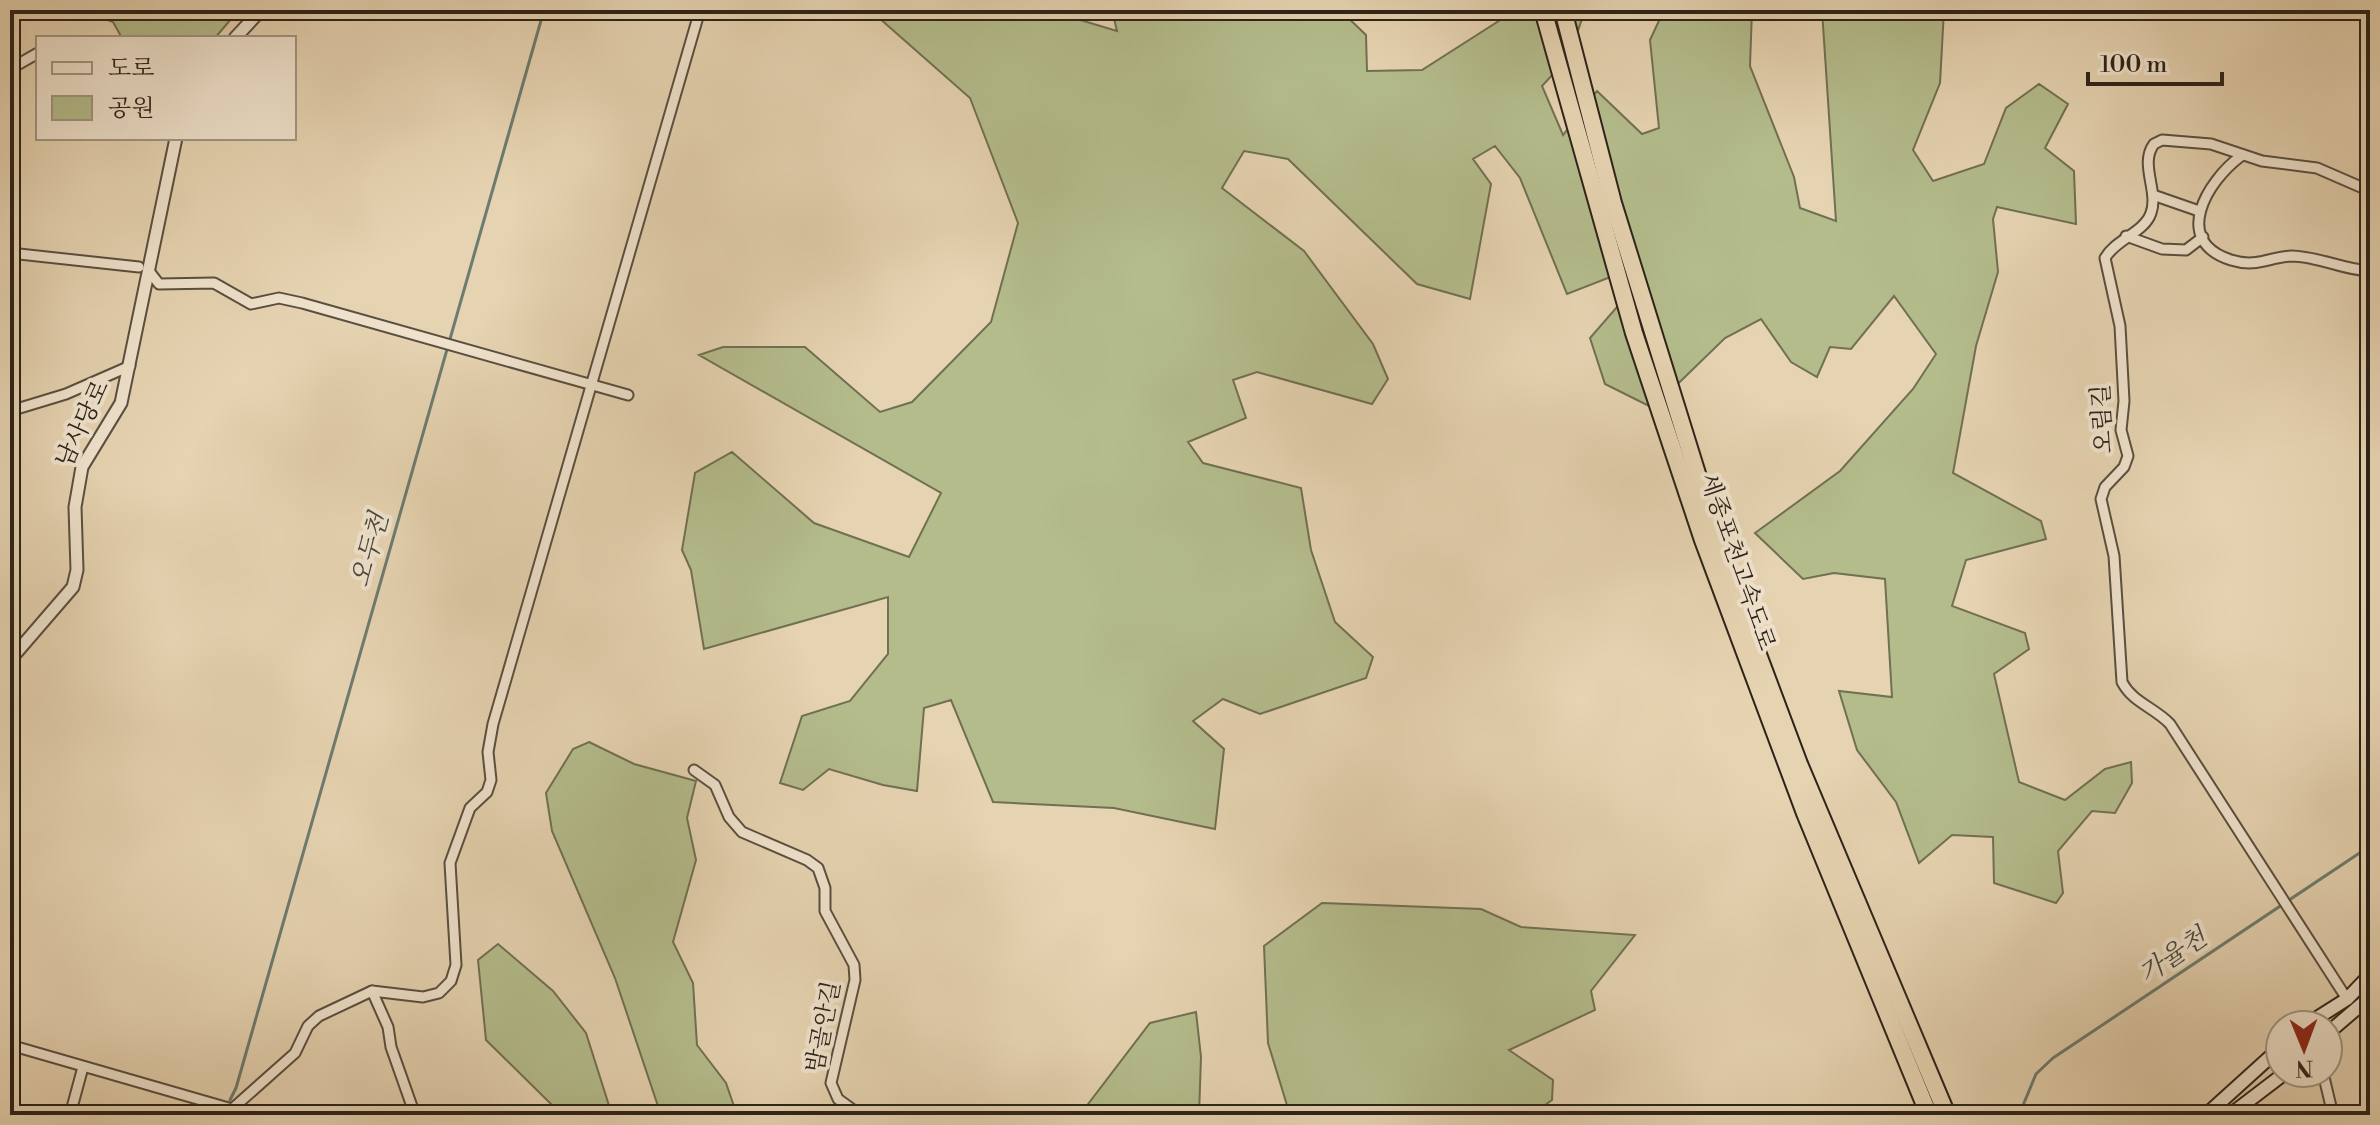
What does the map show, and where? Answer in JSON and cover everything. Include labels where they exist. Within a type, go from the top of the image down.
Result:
[{"type":"highway","name":"세종포천고속도로","points":[[1543,10],[1634,333],[1698,526],[1800,800],[1929,1115]]},
{"type":"highway","name":"세종포천고속도로","points":[[1563,10],[1613,203],[1730,580],[1799,764],[1947,1115]]},
{"type":"main road","points":[[2331,1009],[2347,999],[2370,975]]},
{"type":"main road","points":[[2344,1019],[2370,997]]},
{"type":"main road","points":[[2206,1115],[2264,1062]]},
{"type":"main road","points":[[2230,1115],[2264,1089]]},
{"type":"street","points":[[237,36],[261,10]]},
{"type":"street","points":[[10,1045],[232,1112],[295,1053],[308,1026],[319,1016],[372,991],[383,989],[423,997],[439,993],[451,981],[456,965],[450,863],[470,808],[487,792],[491,780],[488,752],[493,724],[700,10]]},
{"type":"street","points":[[10,69],[36,54]]},
{"type":"street","name":"남사당로","points":[[10,660],[73,587],[77,570],[75,507],[82,467],[114,419],[130,366],[144,269],[176,140]]},
{"type":"street","points":[[2199,211],[2153,195],[2148,158],[2154,144],[2194,141],[2241,156],[2317,168],[2370,191]]},
{"type":"street","points":[[2241,156],[2210,187],[2199,211],[2203,237],[2214,253],[2233,261],[2266,263],[2291,256],[2370,271]]},
{"type":"street","name":"오림길","points":[[2153,195],[2148,219],[2105,258],[2120,326],[2124,401],[2121,430],[2128,461],[2105,487],[2101,499],[2114,556],[2122,682],[2131,698],[2158,712],[2170,724],[2347,999]]},
{"type":"street","points":[[2126,236],[2162,249],[2186,250],[2203,237]]},
{"type":"street","points":[[10,253],[144,269],[159,284],[214,283],[251,304],[279,298],[628,395]]},
{"type":"street","points":[[10,411],[66,394],[130,366]]},
{"type":"street","name":"밤골안길","points":[[694,770],[723,795],[735,826],[818,868],[825,888],[825,911],[849,954],[855,980],[831,1083],[838,1099],[860,1115]]},
{"type":"street","points":[[372,991],[388,1027],[391,1047],[415,1115]]},
{"type":"street","points":[[70,1115],[83,1067]]},
{"type":"street","points":[[2327,1089],[2333,1115]]},
{"type":"green space","points":[[81,10],[237,12],[217,36],[121,36],[113,22]]},
{"type":"green space","points":[[870,10],[1047,10],[1117,31],[1112,10],[1340,10],[1366,35],[1367,71],[1422,70],[1516,10],[1585,10],[1569,57],[1542,86],[1563,135],[1597,91],[1642,134],[1659,128],[1650,40],[1664,10],[1752,10],[1750,66],[1794,177],[1800,208],[1836,221],[1822,10],[1944,10],[1940,83],[1913,150],[1933,181],[1984,164],[2006,108],[2039,84],[2068,104],[2045,148],[2074,171],[2076,224],[1997,207],[1993,219],[1998,272],[1976,346],[1953,473],[2041,521],[2046,539],[1966,560],[1952,606],[2025,633],[2029,649],[1994,674],[2019,782],[2065,800],[2105,769],[2131,762],[2132,783],[2115,813],[2092,811],[2058,851],[2063,893],[2056,903],[1994,883],[1993,837],[1952,835],[1919,863],[1896,802],[1857,750],[1839,691],[1892,697],[1885,579],[1834,573],[1803,579],[1755,533],[1840,471],[1913,389],[1936,354],[1894,296],[1851,349],[1830,347],[1817,377],[1791,362],[1761,319],[1725,338],[1653,408],[1605,384],[1590,338],[1624,299],[1636,267],[1567,294],[1520,178],[1495,146],[1473,159],[1491,184],[1470,299],[1417,284],[1288,159],[1244,151],[1222,188],[1304,251],[1373,344],[1388,379],[1372,404],[1257,372],[1233,380],[1246,418],[1188,442],[1203,463],[1301,488],[1311,550],[1335,622],[1373,657],[1366,678],[1260,714],[1223,699],[1193,721],[1224,749],[1215,829],[1114,808],[993,802],[951,700],[924,708],[917,791],[883,785],[829,769],[803,790],[780,783],[802,716],[850,701],[888,654],[888,597],[704,649],[691,570],[682,550],[695,473],[732,452],[814,523],[909,557],[941,493],[699,355],[723,347],[805,347],[880,412],[912,402],[991,322],[1018,223],[970,98]]},
{"type":"green space","points":[[589,742],[634,764],[696,781],[687,818],[696,860],[673,942],[693,983],[697,1045],[726,1083],[737,1115],[661,1115],[615,978],[552,831],[546,793],[573,749]]},
{"type":"green space","points":[[1322,903],[1481,909],[1521,927],[1635,935],[1591,991],[1595,1010],[1509,1050],[1553,1080],[1552,1100],[1531,1115],[1290,1115],[1268,1043],[1264,946]]},
{"type":"green space","points":[[498,944],[553,991],[586,1033],[612,1115],[547,1115],[551,1104],[486,1040],[478,960]]},
{"type":"green space","points":[[1196,1012],[1201,1057],[1199,1115],[1076,1115],[1085,1108],[1150,1023]]},
{"type":"waterway","name":"오두천","points":[[230,1100],[236,1088],[544,10]]},
{"type":"waterway","name":"가율천","points":[[2019,1115],[2036,1074],[2053,1058],[2370,846]]}]
